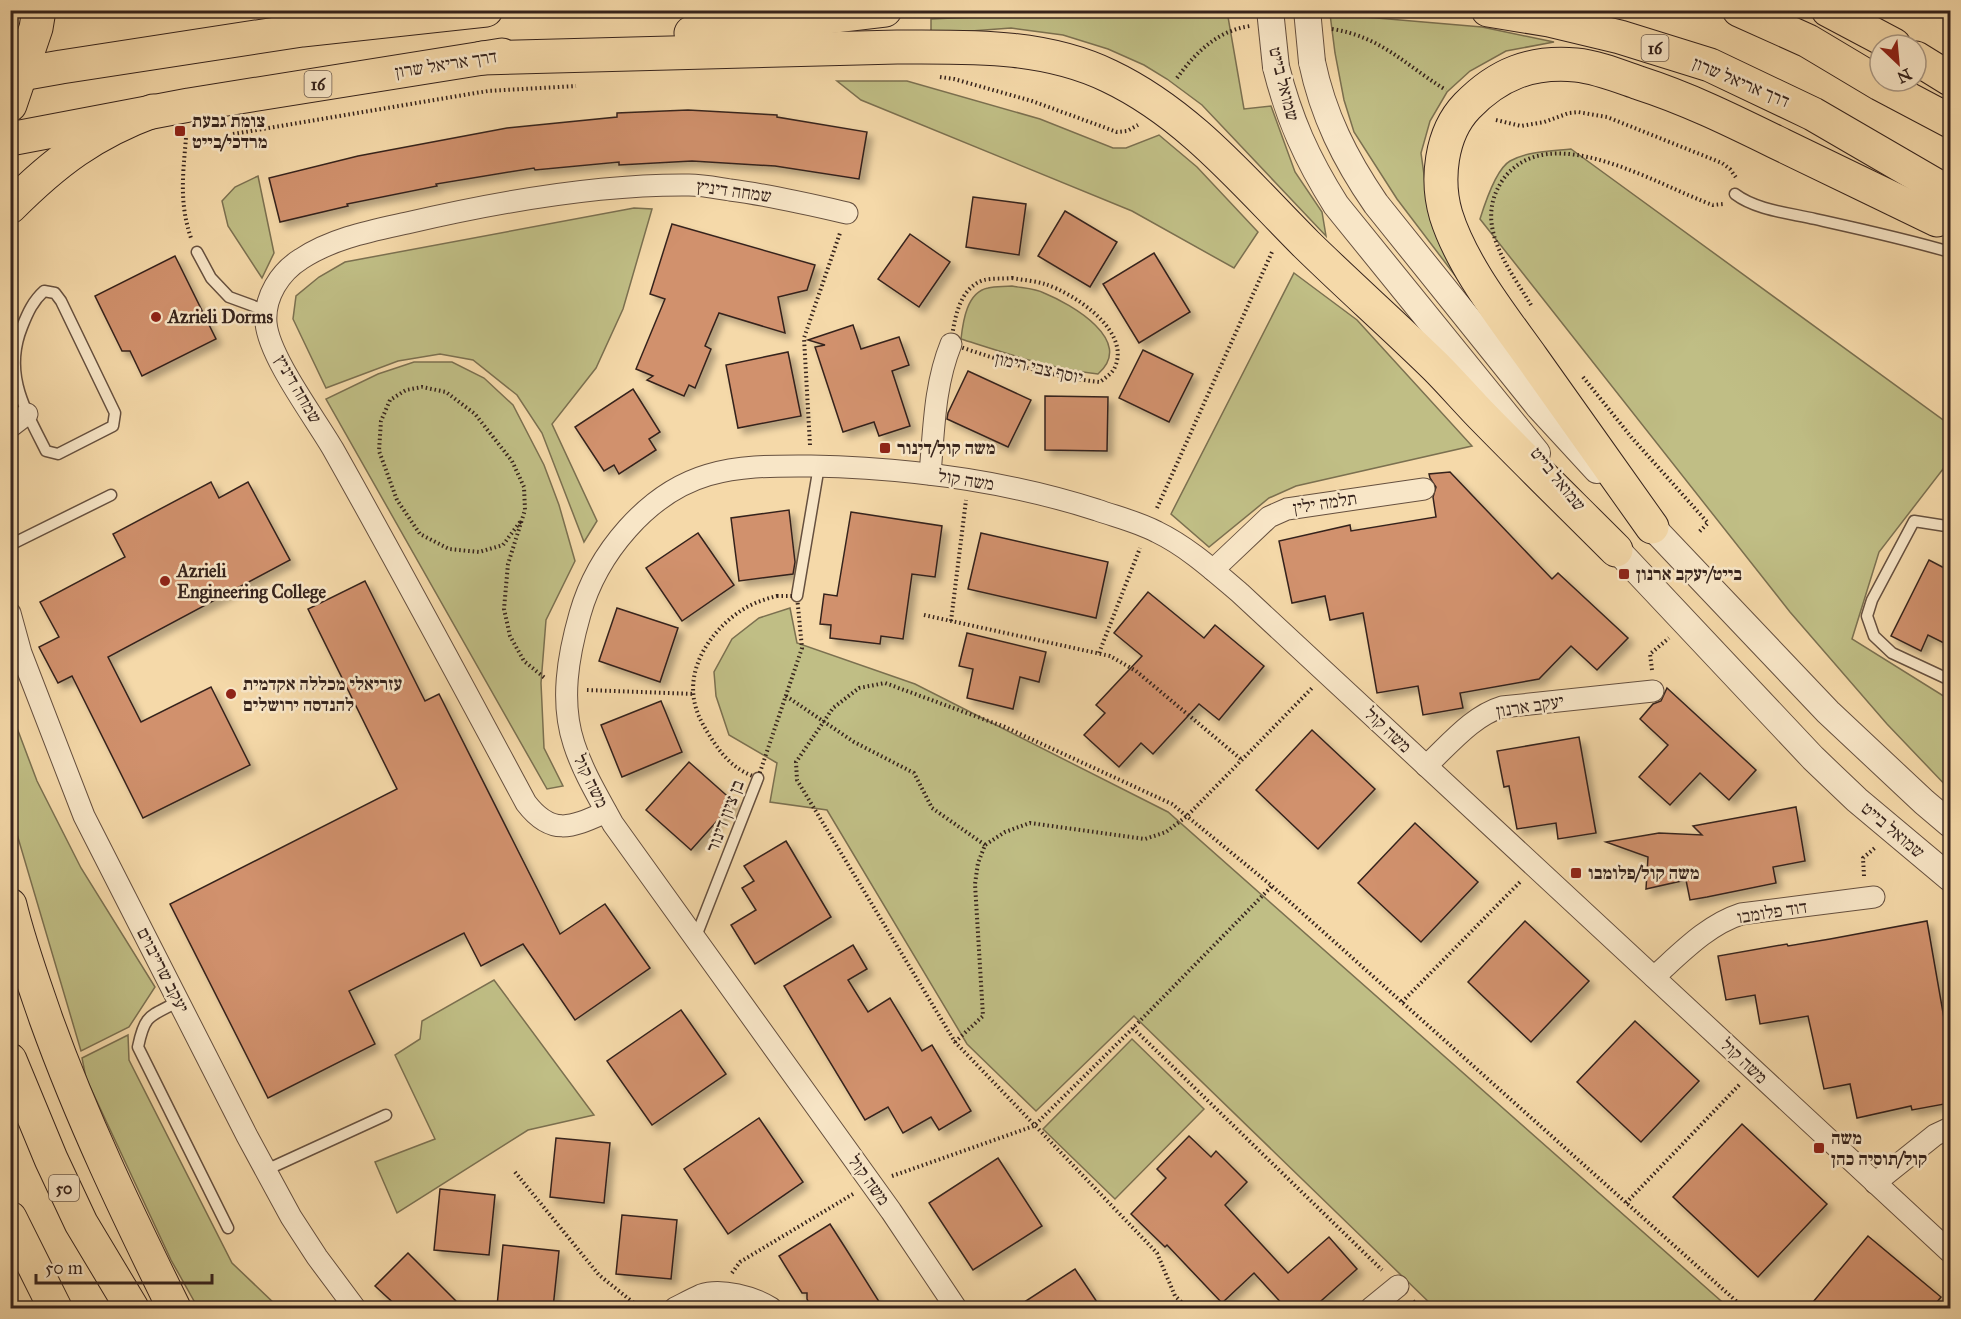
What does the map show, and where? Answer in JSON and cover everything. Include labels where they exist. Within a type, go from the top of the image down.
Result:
[{"type":"highway","points":[[10,105],[16,75],[39,10]]},
{"type":"highway","points":[[16,75],[416,10]]},
{"type":"highway","points":[[302,30],[486,10]]},
{"type":"highway","name":"דרך אריאל שרון","points":[[10,139],[153,111],[482,58],[885,10]]},
{"type":"highway","name":"דרך אריאל שרון","points":[[1488,10],[1549,20],[1620,37],[1710,65],[1814,114],[1940,205],[1678,96],[1578,65],[1538,66],[1511,74],[1483,89],[1463,110],[1449,136],[1441,165],[1440,188],[1451,227],[1476,276],[1510,327],[1652,527]]},
{"type":"highway","points":[[1739,10],[1808,41],[1880,84],[1950,121]]},
{"type":"highway","points":[[1828,10],[1871,33]]},
{"type":"highway","points":[[482,58],[965,47],[1049,55],[1107,75],[1139,91],[1168,110],[1198,135],[1307,245],[1437,368],[1616,550]]},
{"type":"highway","points":[[1928,65],[1950,79]]},
{"type":"highway","points":[[10,207],[84,144],[108,129],[153,111]]},
{"type":"highway","points":[[10,905],[33,983],[67,1078],[110,1178],[174,1308]]},
{"type":"highway","name":"50","points":[[10,1060],[51,1159],[81,1223],[132,1308]]},
{"type":"highway","points":[[10,1218],[53,1308]]},
{"type":"highway","points":[[10,1247],[53,1308]]},
{"type":"street","name":"שמואל בייט","points":[[1270,10],[1276,67],[1292,123],[1316,172],[1336,205],[1616,550],[1814,758],[1872,813],[1950,878]]},
{"type":"street","name":"שמואל בייט","points":[[1307,10],[1312,62],[1317,88],[1328,121],[1353,168],[1376,204],[1539,407],[1584,457],[1828,711],[1893,774],[1950,824]]},
{"type":"street","name":"שמחה דיניץ","points":[[606,812],[570,827],[560,826],[552,825],[534,814],[526,803],[384,540],[276,354],[266,324],[267,311],[277,282],[300,259],[317,249],[355,235],[460,211],[614,187],[691,185],[768,195],[847,213]]},
{"type":"street","points":[[930,474],[938,387],[951,344]]},
{"type":"street","name":"משה קול","points":[[956,1308],[871,1183],[606,812],[574,744],[568,719],[569,656],[586,591],[603,560],[619,538],[640,518],[685,484],[708,475],[762,465],[852,467],[969,479],[1048,495],[1148,528],[1179,544],[1213,570],[1326,673],[1950,1252]]},
{"type":"street","name":"תלמה ילין","points":[[1213,570],[1269,517],[1287,509],[1424,489]]},
{"type":"street","name":"יעקב שרייבוים","points":[[10,613],[21,653],[84,816],[291,1217],[355,1308]]},
{"type":"street","name":"יעקב ארנון","points":[[1426,766],[1476,720],[1491,711],[1502,707],[1652,683]]},
{"type":"street","name":"דוד פלומבו","points":[[1654,977],[1708,930],[1725,919],[1869,888]]},
{"type":"street","points":[[1875,1183],[1916,1148],[1950,1128]]},
{"type":"street","points":[[1371,1308],[1398,1286]]},
{"type":"street","points":[[675,1308],[702,1295],[718,1293],[730,1294],[771,1308]]},
{"type":"lane","points":[[1735,194],[1743,200],[1775,209],[1950,252]]},
{"type":"lane","points":[[198,252],[211,278],[229,297],[267,311]]},
{"type":"lane","points":[[44,291],[55,293],[115,412],[113,426],[58,454],[46,451],[19,420],[14,368],[16,341],[35,299],[44,291]]},
{"type":"lane","points":[[797,596],[815,466]]},
{"type":"lane","points":[[10,546],[111,495]]},
{"type":"lane","points":[[1946,526],[1914,521],[1872,600],[1867,616],[1874,636],[1892,653],[1950,680]]},
{"type":"lane","name":"בן ציון דינור","points":[[695,939],[758,778]]},
{"type":"lane","points":[[178,1001],[147,1018],[138,1047],[228,1228]]},
{"type":"lane","points":[[266,1170],[386,1115]]},
{"type":"path","points":[[935,76],[954,79],[1032,101],[1117,132],[1127,131],[1141,124]]},
{"type":"path","points":[[233,134],[488,92],[582,86]]},
{"type":"path","points":[[1496,120],[1521,126],[1578,112],[1607,117],[1722,164],[1735,175],[1738,182],[1735,194],[1727,202],[1713,205],[1600,160],[1571,154],[1547,153],[1528,159],[1512,170],[1501,183],[1493,200],[1490,217],[1494,240],[1500,253],[1535,312]]},
{"type":"path","points":[[186,138],[182,191],[183,211],[198,252]]},
{"type":"path","points":[[815,466],[804,338],[847,213]]},
{"type":"path","points":[[1099,653],[1148,528],[1272,252]]},
{"type":"path","name":"יוסף צבי רימון","points":[[1012,278],[1045,284],[1077,300],[1102,320],[1116,340],[1118,359],[1113,371],[1100,382],[1011,364],[951,344],[956,314],[969,290],[984,280],[1012,278]]},
{"type":"path","points":[[1580,373],[1632,438],[1708,523],[1698,534]]},
{"type":"path","points":[[520,522],[503,545],[479,552],[449,549],[420,534],[397,500],[379,451],[381,421],[390,400],[406,390],[422,387],[446,392],[475,414],[512,461],[524,487],[525,510],[508,564],[504,609],[510,636],[524,661],[546,679],[567,690],[694,694]]},
{"type":"path","points":[[951,621],[969,479]]},
{"type":"path","name":"בן ציון דינור","points":[[758,778],[732,765],[704,727],[696,707],[694,694],[697,665],[709,641],[743,609],[777,596],[797,596]]},
{"type":"path","points":[[758,778],[802,648],[797,596]]},
{"type":"path","points":[[924,615],[1110,656],[1136,671],[1242,760]]},
{"type":"path","points":[[1652,683],[1650,654],[1671,635]]},
{"type":"path","points":[[955,1042],[983,1016],[975,884],[978,862],[986,845],[1005,832],[1030,823],[1145,839],[1166,832],[1187,816],[1326,673]]},
{"type":"path","points":[[1188,1308],[1175,1296],[1157,1253],[955,1042],[796,780],[796,762],[833,708],[859,688],[885,683],[1005,727],[1172,804],[1272,886],[1744,1308]]},
{"type":"path","points":[[786,696],[854,742],[914,773],[932,808],[986,845]]},
{"type":"path","points":[[1869,888],[1863,858],[1876,847]]},
{"type":"path","points":[[1402,1002],[1535,867]]},
{"type":"path","points":[[718,1293],[740,1262],[871,1183],[1034,1126],[1272,886]]},
{"type":"path","points":[[1133,1028],[1421,1308]]},
{"type":"path","points":[[1626,1203],[1754,1070]]},
{"type":"path","points":[[515,1172],[598,1275],[640,1308]]},
{"type":"shaded area","points":[[1105,11],[1227,11],[1244,109],[1271,106],[1295,172],[1322,212],[1326,236],[1202,105],[1144,65],[1108,49],[1063,35],[1011,28],[931,34],[931,19]]},
{"type":"shaded area","points":[[1330,14],[1482,27],[1554,42],[1506,51],[1470,71],[1447,92],[1430,121],[1421,153],[1426,189],[1460,282],[1397,199],[1354,132],[1344,100]]},
{"type":"shaded area","points":[[837,81],[907,81],[1040,119],[1113,148],[1126,148],[1159,135],[1197,167],[1258,232],[1234,268],[1132,211],[861,100]]},
{"type":"shaded area","points":[[1571,149],[1950,425],[1950,460],[1879,552],[1852,639],[1950,700],[1950,790],[1887,724],[1790,612],[1480,219],[1500,171],[1510,161],[1532,153]]},
{"type":"shaded area","points":[[258,176],[274,253],[262,278],[228,226],[222,201],[235,187]]},
{"type":"shaded area","points":[[634,208],[652,209],[623,309],[596,368],[552,424],[597,521],[584,542],[542,433],[517,395],[473,360],[440,354],[398,361],[326,388],[293,319],[296,296],[319,277],[345,262]]},
{"type":"shaded area","points":[[1294,273],[1357,320],[1472,446],[1296,486],[1269,498],[1209,547],[1171,514]]},
{"type":"shaded area","points":[[1012,286],[1037,290],[1056,298],[1095,325],[1105,337],[1109,349],[1108,361],[1098,374],[1046,364],[961,339],[967,308],[975,295],[988,288]]},
{"type":"shaded area","points":[[414,362],[452,362],[484,378],[513,405],[544,465],[559,505],[575,561],[546,620],[541,683],[544,748],[563,786],[547,789],[326,399],[378,374]]},
{"type":"shaded area","points":[[790,608],[797,643],[915,684],[1168,812],[1729,1308],[1435,1308],[1134,1016],[1036,1111],[967,1044],[827,810],[770,802],[777,763],[729,735],[716,696],[714,672],[732,639],[759,618]]},
{"type":"shaded area","points":[[11,712],[37,781],[81,868],[155,987],[129,1027],[81,1051],[11,814]]},
{"type":"shaded area","points":[[494,980],[594,1115],[528,1130],[397,1213],[375,1162],[435,1139],[395,1055],[420,1039],[422,1021]]},
{"type":"shaded area","points":[[128,1035],[129,1060],[232,1263],[275,1304],[297,1308],[198,1308],[171,1260],[86,1078],[82,1058]]},
{"type":"shaded area","points":[[1132,1039],[1204,1109],[1115,1199],[1043,1129]]},
{"type":"building","points":[[688,110],[777,115],[777,117],[867,132],[859,179],[775,166],[692,161],[619,165],[619,162],[535,170],[534,168],[436,184],[437,186],[347,204],[348,206],[280,222],[269,178],[358,156],[507,128],[617,117],[617,113]]},
{"type":"building","points":[[973,197],[1026,204],[1019,255],[966,247]]},
{"type":"building","points":[[1065,211],[1117,242],[1090,287],[1038,256]]},
{"type":"building","points":[[672,224],[815,265],[807,290],[778,297],[785,333],[719,313],[705,346],[711,349],[695,388],[689,385],[684,396],[647,380],[653,376],[636,369],[665,299],[650,294]]},
{"type":"building","points":[[910,234],[950,262],[919,307],[878,279]]},
{"type":"building","points":[[1154,253],[1190,312],[1139,343],[1103,284]]},
{"type":"building","name":"Azrieli Dorms","points":[[175,256],[216,339],[142,376],[130,351],[122,351],[95,296]]},
{"type":"building","points":[[853,325],[861,349],[899,337],[909,365],[892,371],[910,426],[879,436],[874,422],[843,432],[815,347],[825,345],[808,340]]},
{"type":"building","points":[[1143,350],[1193,374],[1169,422],[1119,398]]},
{"type":"building","points":[[788,352],[801,416],[738,428],[726,365]]},
{"type":"building","points":[[968,371],[1031,400],[1008,447],[947,419]]},
{"type":"building","points":[[633,389],[660,432],[649,439],[656,450],[619,474],[614,465],[604,471],[575,427]]},
{"type":"building","points":[[1045,396],[1108,397],[1107,451],[1045,450]]},
{"type":"building","points":[[1450,472],[1552,579],[1558,573],[1628,638],[1597,670],[1571,646],[1539,679],[1460,693],[1463,708],[1423,715],[1418,686],[1377,693],[1363,613],[1330,620],[1325,596],[1292,603],[1279,541],[1350,525],[1351,531],[1436,517],[1433,497],[1436,487],[1429,474]]},
{"type":"building","name":"Azrieli Engineering College","points":[[211,482],[219,498],[248,482],[290,560],[108,657],[141,722],[211,687],[250,765],[143,818],[72,676],[58,683],[39,647],[59,637],[40,602],[125,557],[113,534]]},
{"type":"building","points":[[789,510],[795,562],[793,574],[739,581],[731,518]]},
{"type":"building","points":[[851,512],[942,526],[935,577],[912,574],[903,639],[881,636],[880,644],[830,638],[831,625],[820,624],[824,594],[837,596]]},
{"type":"building","points":[[698,533],[734,585],[682,621],[646,568]]},
{"type":"building","points":[[981,533],[1108,562],[1096,618],[968,589]]},
{"type":"building","points":[[1929,560],[1950,571],[1950,646],[1928,635],[1921,651],[1891,636]]},
{"type":"building","points":[[365,581],[425,701],[439,694],[560,934],[605,904],[650,968],[575,1020],[523,944],[481,966],[464,933],[349,991],[375,1044],[268,1098],[170,904],[397,789],[308,609]]},
{"type":"building","points":[[1148,592],[1204,638],[1215,625],[1264,666],[1219,720],[1199,704],[1153,754],[1141,743],[1119,767],[1084,735],[1105,713],[1096,705],[1142,656],[1114,633]]},
{"type":"building","points":[[617,608],[678,628],[660,682],[599,661]]},
{"type":"building","points":[[967,633],[1046,652],[1039,682],[1020,677],[1013,709],[967,698],[973,669],[959,666]]},
{"type":"building","points":[[1667,688],[1756,770],[1729,800],[1700,773],[1670,805],[1639,777],[1668,745],[1640,719],[1653,704],[1661,701]]},
{"type":"building","points":[[661,701],[682,752],[622,777],[601,725]]},
{"type":"building","points":[[1312,730],[1375,789],[1318,849],[1256,790]]},
{"type":"building","points":[[1579,737],[1596,833],[1558,839],[1556,823],[1517,829],[1509,786],[1504,787],[1497,751]]},
{"type":"building","points":[[689,762],[734,802],[691,850],[646,810]]},
{"type":"building","points":[[1796,807],[1805,861],[1773,867],[1776,883],[1707,897],[1690,900],[1686,880],[1646,889],[1648,857],[1606,842],[1659,833],[1702,835],[1693,826]]},
{"type":"building","points":[[1415,823],[1478,882],[1421,942],[1358,883]]},
{"type":"building","points":[[786,841],[831,917],[755,964],[731,925],[756,910],[742,888],[754,881],[744,866]]},
{"type":"building","points":[[1525,921],[1589,981],[1531,1042],[1468,982]]},
{"type":"building","points":[[1927,921],[1945,1024],[1950,1023],[1950,1103],[1912,1110],[1911,1106],[1857,1118],[1850,1084],[1824,1089],[1808,1016],[1760,1024],[1755,995],[1726,1000],[1718,956]]},
{"type":"building","points":[[853,945],[867,969],[848,980],[868,1012],[890,998],[922,1051],[932,1045],[971,1111],[939,1130],[931,1117],[903,1133],[888,1107],[865,1120],[784,986]]},
{"type":"building","points":[[681,1010],[726,1074],[652,1125],[607,1061]]},
{"type":"building","points":[[1635,1021],[1699,1081],[1641,1142],[1577,1082]]},
{"type":"building","points":[[759,1118],[803,1182],[728,1234],[684,1169]]},
{"type":"building","points":[[1742,1124],[1827,1204],[1758,1277],[1673,1197]]},
{"type":"building","points":[[1189,1136],[1211,1157],[1216,1151],[1247,1182],[1225,1205],[1288,1273],[1329,1237],[1357,1269],[1313,1308],[1286,1308],[1254,1273],[1222,1303],[1167,1245],[1165,1247],[1131,1214],[1166,1178],[1157,1169]]},
{"type":"building","points":[[556,1138],[610,1143],[604,1203],[550,1197]]},
{"type":"building","points":[[998,1158],[1042,1226],[973,1270],[929,1203]]},
{"type":"building","points":[[440,1189],[495,1195],[489,1255],[434,1250]]},
{"type":"building","points":[[622,1215],[677,1220],[671,1279],[616,1274]]},
{"type":"building","points":[[830,1224],[883,1308],[812,1308],[807,1299],[807,1293],[802,1293],[779,1256]]},
{"type":"building","points":[[1868,1236],[1941,1297],[1932,1308],[1808,1308]]},
{"type":"building","points":[[503,1245],[559,1251],[553,1308],[497,1306]]},
{"type":"building","points":[[408,1253],[464,1308],[399,1308],[375,1286]]},
{"type":"building","points":[[1075,1269],[1101,1308],[1015,1308]]},
{"type":"place","name":"צומת גבעת מרדכי/בייט","points":[[180,131]]},
{"type":"place","name":"Azrieli Dorms","points":[[156,317]]},
{"type":"place","name":"משה קול/דינור","points":[[885,448]]},
{"type":"place","name":"בייט/יעקב ארנון","points":[[1624,574]]},
{"type":"place","name":"Azrieli Engineering College","points":[[165,581]]},
{"type":"place","name":"עזריאלי מכללה אקדמית להנדסה ירושלים","points":[[231,694]]},
{"type":"place","name":"משה קול/פלומבו","points":[[1576,873]]},
{"type":"place","name":"משה קול/תוסיה כהן","points":[[1819,1148]]}]
